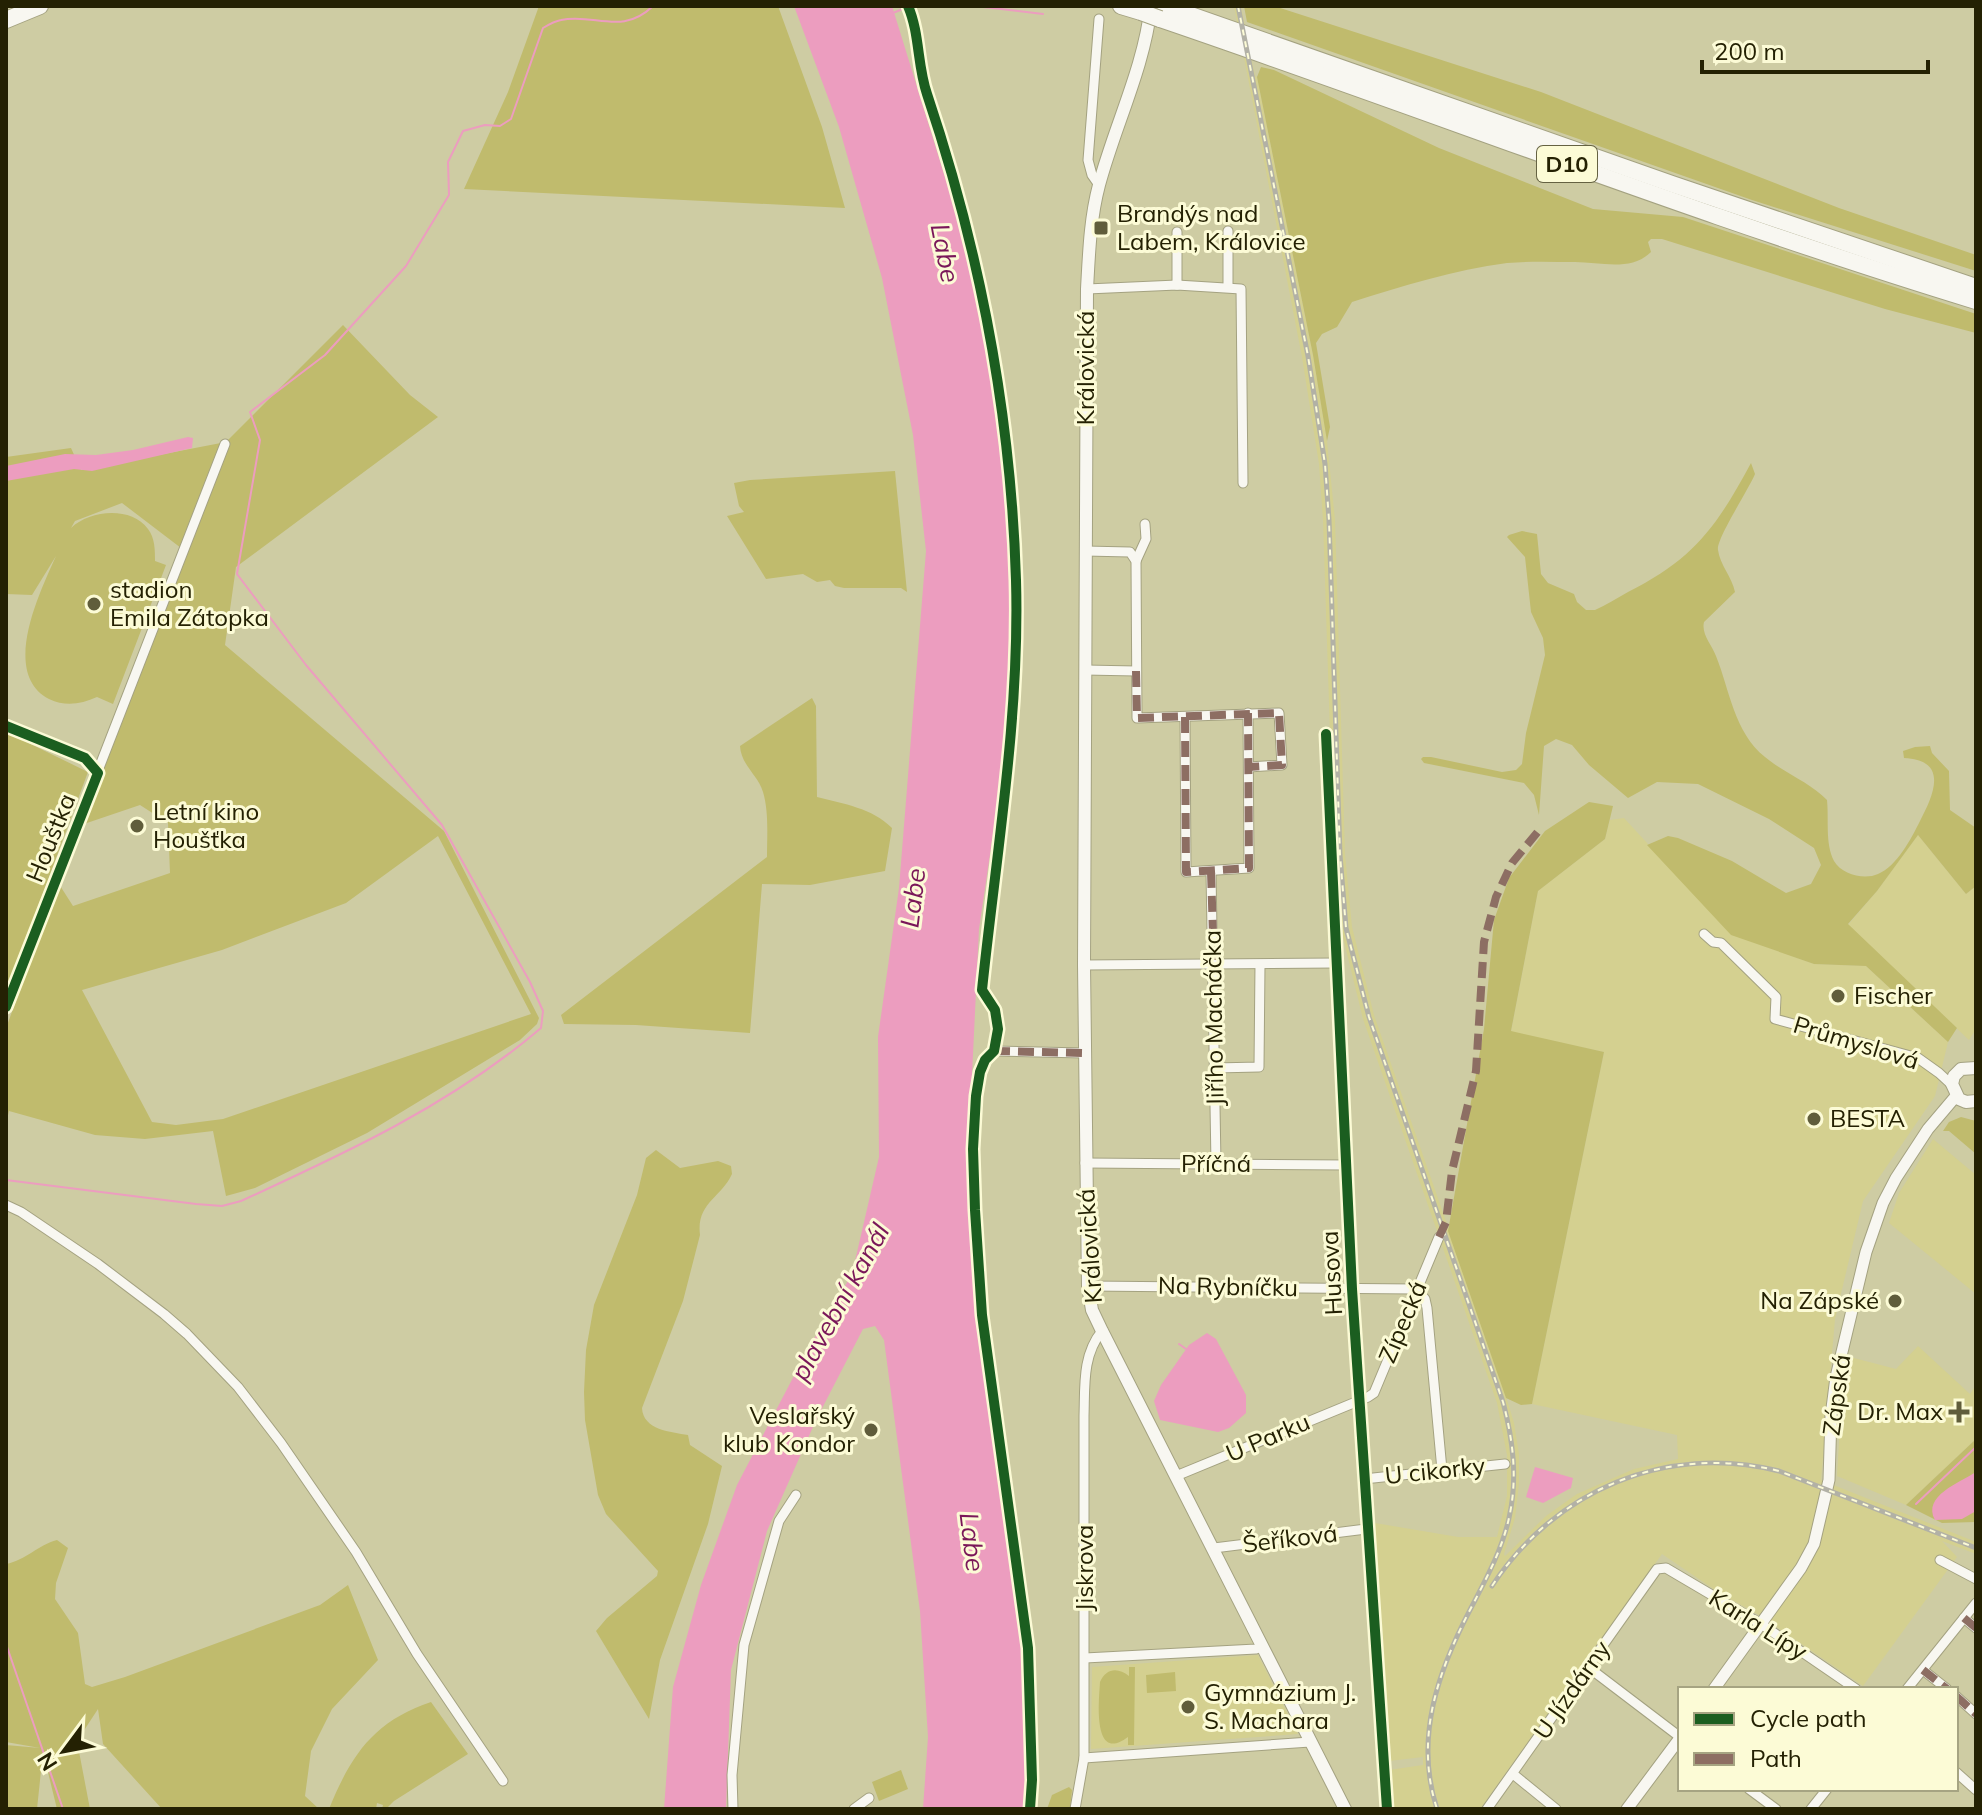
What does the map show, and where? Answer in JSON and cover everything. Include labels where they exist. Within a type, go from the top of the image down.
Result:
[{"type":"highway","points":[[6,20],[40,6]]},
{"type":"highway","name":"D10","points":[[1121,6],[1154,11],[1976,287]]},
{"type":"highway","name":"D10","points":[[1154,11],[1661,199],[1976,301]]},
{"type":"main road","name":"Královická","points":[[1154,11],[1099,185],[1091,232],[1087,289],[1084,1053],[1088,1286],[1092,1310],[1102,1331],[1345,1809]]},
{"type":"main road","points":[[1976,1068],[1966,1067],[1957,1072],[1954,1091],[1966,1102],[1976,1101]]},
{"type":"street","name":"Královická","points":[[1099,19],[1088,160],[1099,185]]},
{"type":"street","points":[[1228,231],[1228,287]]},
{"type":"street","points":[[1177,232],[1177,285]]},
{"type":"street","points":[[1087,289],[1177,285],[1241,289],[1243,483]]},
{"type":"street","name":"Houštka","points":[[6,1007],[225,444]]},
{"type":"street","points":[[1145,524],[1146,539],[1136,561],[1137,718],[1279,713],[1282,765],[1249,767]]},
{"type":"street","points":[[1085,551],[1130,552],[1136,561]]},
{"type":"street","points":[[1085,670],[1136,671]]},
{"type":"street","points":[[1185,717],[1186,872],[1211,872],[1249,868],[1248,713]]},
{"type":"street","points":[[6,726],[85,758],[98,773]]},
{"type":"street","name":"Husova","points":[[1326,734],[1352,1289],[1387,1809]]},
{"type":"street","name":"Jiřího Macháčka","points":[[1211,872],[1216,1164]]},
{"type":"street","name":"Průmyslová","points":[[1704,934],[1713,942],[1721,943],[1776,997],[1775,1019],[1918,1058],[1939,1073],[1954,1091]]},
{"type":"street","points":[[1084,965],[1336,963]]},
{"type":"street","points":[[1215,1068],[1259,1067],[1260,965]]},
{"type":"street","points":[[994,1051],[1084,1053]]},
{"type":"street","points":[[1939,1073],[1957,1072]]},
{"type":"street","name":"Zápská","points":[[1715,1687],[1801,1568],[1817,1531],[1829,1480],[1836,1377],[1866,1252],[1879,1213],[1908,1158],[1954,1091]]},
{"type":"street","name":"Příčná","points":[[1085,1163],[1347,1165]]},
{"type":"street","points":[[6,1205],[98,1264],[164,1314],[238,1387],[281,1443],[356,1552],[417,1654],[503,1781]]},
{"type":"street","name":"Zípecká","points":[[1360,1400],[1374,1393],[1439,1237]]},
{"type":"street","name":"Na Rybníčku","points":[[1088,1286],[1416,1289]]},
{"type":"street","points":[[1416,1289],[1425,1299],[1427,1308],[1442,1470]]},
{"type":"street","name":"Jiskrova","points":[[1075,1809],[1084,1758],[1086,1361],[1102,1331]]},
{"type":"street","name":"U Parku","points":[[1176,1476],[1360,1400]]},
{"type":"street","name":"U cikorky","points":[[1364,1479],[1505,1464]]},
{"type":"street","points":[[733,1809],[732,1775],[744,1645],[779,1521],[796,1495]]},
{"type":"street","name":"Šeříková","points":[[1214,1548],[1366,1529]]},
{"type":"street","points":[[1940,1560],[1976,1579]]},
{"type":"street","name":"Karla Lípy","points":[[1657,1569],[1666,1568],[1761,1624],[1853,1687]]},
{"type":"street","name":"U Jízdárny","points":[[1487,1809],[1657,1569]]},
{"type":"street","points":[[1909,1687],[1976,1603]]},
{"type":"street","points":[[1964,1618],[1976,1628]]},
{"type":"street","points":[[1085,1658],[1262,1647]]},
{"type":"street","points":[[1588,1667],[1678,1735]]},
{"type":"street","points":[[1923,1670],[1944,1687]]},
{"type":"street","points":[[1958,1698],[1976,1714]]},
{"type":"street","points":[[1627,1809],[1678,1740]]},
{"type":"street","points":[[1084,1758],[1310,1742]]},
{"type":"street","points":[[1513,1774],[1556,1809]]},
{"type":"street","points":[[1958,1774],[1976,1790]]},
{"type":"street","points":[[1752,1791],[1776,1809]]},
{"type":"street","points":[[1811,1809],[1825,1791]]},
{"type":"street","points":[[854,1809],[869,1798]]},
{"type":"shaded area","points":[[539,6],[778,6],[822,127],[845,208],[464,189],[508,92]]},
{"type":"shaded area","points":[[1234,6],[1241,6],[1257,77],[1313,355],[1327,441],[1335,520],[1345,854],[1352,927],[1374,1015],[1514,1423],[1519,1454],[1519,1484],[1515,1518],[1505,1556],[1546,1516],[1577,1494],[1634,1469],[1678,1459],[1677,1435],[1532,1404],[1604,1052],[1511,1032],[1538,891],[1605,839],[1610,820],[1624,818],[1731,934],[1814,964],[1866,966],[1948,1042],[1935,1096],[1863,1201],[1835,1319],[1821,1480],[1976,1542],[1976,1554],[1942,1541],[1957,1557],[1863,1686],[1662,1554],[1480,1809],[1393,1809],[1389,1770],[1423,1765],[1423,1757],[1389,1761],[1369,1522],[1458,1537],[1497,1537],[1507,1496],[1507,1455],[1497,1403],[1363,1019],[1341,929],[1334,855],[1319,464],[1302,357]]},
{"type":"shaded area","points":[[1244,6],[1274,6],[1541,92],[1839,208],[1976,255],[1976,271],[1752,200],[1247,22]]},
{"type":"shaded area","points":[[1261,67],[1274,70],[1439,148],[1593,209],[1683,217],[1976,314],[1976,333],[1885,309],[1662,239],[1651,239],[1648,242],[1651,252],[1625,264],[1532,262],[1487,266],[1428,279],[1352,302],[1337,327],[1322,334],[1316,343],[1330,427],[1327,441],[1313,355],[1257,77]]},
{"type":"shaded area","points":[[343,325],[410,395],[438,417],[236,567],[225,645],[444,831],[539,1018],[537,1024],[520,1040],[367,1133],[255,1188],[226,1196],[213,1131],[145,1139],[95,1135],[9,1111],[6,1124],[6,1028],[57,881],[73,906],[170,873],[168,823],[140,805],[81,825],[181,548],[122,503],[75,521],[71,528],[99,514],[131,517],[148,529],[154,544],[155,561],[166,565],[113,704],[97,697],[73,704],[49,699],[35,687],[27,671],[25,652],[34,610],[56,556],[32,595],[6,594],[6,457],[71,448],[81,470],[226,442]],"holes":[[[438,836],[531,1014],[223,1119],[176,1125],[152,1122],[82,990],[222,950],[346,903]]]},
{"type":"shaded area","points":[[1751,463],[1755,474],[1722,536],[1718,550],[1735,592],[1704,622],[1705,635],[1746,736],[1772,763],[1827,800],[1829,847],[1834,861],[1842,870],[1854,875],[1878,874],[1903,851],[1916,828],[1933,791],[1933,772],[1918,760],[1904,758],[1903,751],[1930,746],[1932,753],[1949,771],[1950,810],[1976,828],[1976,886],[1966,894],[1918,835],[1848,924],[1957,1028],[1948,1042],[1866,966],[1814,964],[1731,935],[1647,845],[1668,836],[1678,838],[1732,861],[1786,893],[1811,884],[1821,865],[1814,848],[1769,819],[1698,784],[1657,782],[1628,798],[1589,765],[1572,745],[1556,739],[1544,746],[1539,815],[1534,795],[1524,783],[1424,763],[1421,759],[1431,757],[1502,772],[1516,770],[1522,764],[1526,733],[1545,655],[1543,638],[1531,612],[1525,557],[1507,537],[1509,535],[1522,531],[1537,534],[1541,574],[1548,583],[1574,594],[1586,610],[1595,610],[1651,580],[1702,539],[1727,505]]},
{"type":"shaded area","points":[[895,471],[907,592],[901,588],[844,588],[835,586],[830,580],[817,582],[803,574],[766,579],[727,516],[744,512],[739,506],[734,483]]},
{"type":"shaded area","points":[[812,698],[816,706],[817,797],[867,811],[892,828],[885,871],[810,885],[762,884],[750,1033],[636,1025],[564,1024],[561,1015],[767,857],[765,800],[761,786],[743,759],[740,746]]},
{"type":"shaded area","points":[[6,732],[88,772],[6,993]]},
{"type":"shaded area","points":[[1589,802],[1613,806],[1605,839],[1538,891],[1511,1031],[1604,1052],[1532,1404],[1521,1405],[1506,1398],[1448,1231],[1484,1029],[1494,920],[1509,878],[1545,831]]},
{"type":"shaded area","points":[[1918,835],[1966,894],[1976,886],[1976,1029],[1969,1040],[1848,925]]},
{"type":"shaded area","points":[[1961,1117],[1976,1121],[1976,1154],[1949,1131],[1943,1131],[1949,1122]]},
{"type":"shaded area","points":[[1933,1139],[1976,1175],[1976,1294],[1889,1223],[1899,1193]]},
{"type":"shaded area","points":[[656,1150],[680,1168],[718,1161],[731,1166],[732,1174],[702,1215],[683,1301],[642,1408],[647,1421],[666,1431],[688,1435],[690,1445],[722,1466],[708,1524],[660,1660],[649,1719],[596,1631],[657,1576],[658,1571],[606,1514],[598,1495],[585,1420],[584,1392],[586,1350],[594,1305],[637,1195],[646,1158]]},
{"type":"shaded area","points":[[1918,1346],[1970,1394],[1976,1385],[1976,1439],[1906,1505],[1837,1476],[1841,1408],[1850,1357],[1896,1369]]},
{"type":"shaded area","points":[[1976,1439],[1976,1522],[1942,1523],[1906,1505]]},
{"type":"shaded area","points":[[57,1540],[68,1548],[56,1583],[55,1599],[78,1633],[85,1684],[92,1687],[320,1605],[348,1585],[378,1660],[332,1709],[311,1751],[305,1796],[319,1809],[162,1809],[103,1744],[98,1709],[77,1741],[90,1809],[57,1809],[43,1752],[37,1809],[6,1809],[6,1745],[40,1748],[6,1742],[6,1564]]},
{"type":"shaded area","name":"Gymnázium J. S. Machara","points":[[1258,1655],[1298,1734],[1091,1749],[1092,1667]]},
{"type":"shaded area","points":[[1129,1667],[1135,1667],[1134,1745],[1128,1745],[1128,1737],[1116,1743],[1108,1742],[1103,1736],[1099,1714],[1100,1682],[1103,1677],[1113,1670],[1129,1676]]},
{"type":"shaded area","points":[[1175,1672],[1176,1691],[1147,1693],[1146,1675]]},
{"type":"shaded area","points":[[431,1702],[468,1754],[386,1809],[377,1803],[376,1809],[329,1809],[346,1772],[367,1742],[394,1719]]},
{"type":"shaded area","points":[[901,1770],[908,1789],[879,1801],[872,1782]]},
{"type":"shaded area","points":[[1069,1787],[1072,1790],[1070,1809],[1047,1809],[1052,1795]]},
{"type":"water","points":[[794,6],[892,6],[962,232],[993,385],[1013,583],[1004,760],[979,929],[968,1158],[982,1365],[1011,1556],[1023,1660],[1029,1790],[1027,1809],[923,1809],[928,1737],[920,1611],[884,1340],[875,1326],[863,1329],[816,1420],[767,1531],[731,1670],[726,1809],[664,1809],[673,1687],[701,1585],[737,1485],[808,1349],[852,1274],[879,1157],[878,1037],[899,888],[926,551],[913,435],[882,278],[839,127]]},
{"type":"water","points":[[193,438],[192,448],[92,471],[74,469],[6,481],[6,466],[65,454],[96,455],[133,450]]},
{"type":"water","points":[[1207,1333],[1216,1339],[1246,1395],[1246,1413],[1229,1428],[1218,1432],[1160,1420],[1154,1401],[1161,1385],[1189,1345]]},
{"type":"water","points":[[1535,1467],[1573,1478],[1571,1488],[1543,1503],[1526,1497]]},
{"type":"water","points":[[1976,1472],[1976,1511],[1962,1519],[1935,1520],[1932,1511],[1938,1497]]},
{"type":"waterway","points":[[6,1180],[196,1204],[222,1206],[241,1201],[397,1125],[471,1080],[541,1028],[543,1011],[530,982],[442,825],[306,665],[237,574],[260,440],[250,412],[325,355],[406,266],[449,195],[448,162],[463,131],[485,125],[500,126],[511,119],[543,28],[573,19],[630,20],[653,6]]},
{"type":"waterway","points":[[975,6],[1043,14]]},
{"type":"waterway","points":[[893,13],[905,8]]},
{"type":"waterway","points":[[1179,1344],[1186,1349]]},
{"type":"waterway","points":[[1916,1504],[1976,1447]]},
{"type":"waterway","points":[[6,1644],[63,1809]]},
{"type":"railway","points":[[1238,6],[1308,356],[1325,464],[1340,855],[1346,928],[1369,1017],[1503,1402],[1512,1445],[1512,1503],[1506,1530],[1449,1656],[1433,1706],[1428,1756],[1437,1809]]},
{"type":"railway","points":[[1492,1586],[1518,1552],[1548,1524],[1581,1500],[1617,1482],[1655,1470],[1695,1464],[1737,1464],[1779,1471],[1976,1548]]},
{"type":"marked path","points":[[1136,671],[1137,718],[1279,713],[1282,765],[1249,767]]},
{"type":"marked path","points":[[1185,717],[1186,872],[1249,868],[1248,713]]},
{"type":"marked path","points":[[1439,1237],[1446,1222],[1452,1171],[1476,1071],[1484,942],[1496,897],[1512,863],[1541,828]]},
{"type":"marked path","points":[[1211,872],[1214,965]]},
{"type":"marked path","points":[[994,1051],[1084,1053]]},
{"type":"marked path","points":[[1964,1618],[1976,1628]]},
{"type":"marked path","points":[[1923,1670],[1944,1687]]},
{"type":"marked path","points":[[1958,1698],[1976,1714]]},
{"type":"cycle path","points":[[908,6],[915,27],[924,83],[963,213],[990,334],[1000,394],[1013,518],[1016,631],[1011,734],[982,990],[995,1010],[998,1029],[994,1051],[985,1060],[980,1072],[973,1149],[982,1315],[1028,1648],[1030,1809]]},
{"type":"cycle path","points":[[6,726],[85,758],[98,773],[6,1007]]},
{"type":"cycle path","points":[[1326,734],[1352,1289],[1387,1809]]},
{"type":"place","name":"Brandýs nad Labem, Královice","points":[[1101,228]]},
{"type":"place","name":"stadion Emila Zátopka","points":[[94,604]]},
{"type":"place","name":"Letní kino Houšťka","points":[[137,826]]},
{"type":"place","name":"Fischer","points":[[1838,996]]},
{"type":"place","name":"BESTA","points":[[1814,1119]]},
{"type":"place","name":"Na Zápské","points":[[1895,1301]]},
{"type":"place","name":"Dr. Max","points":[[1959,1412]]},
{"type":"place","name":"Veslařský klub Kondor","points":[[871,1430]]},
{"type":"place","name":"Gymnázium J. S. Machara","points":[[1188,1707]]},
{"type":"water label","name":"Labe","points":[[945,253]]},
{"type":"water label","name":"Labe","points":[[913,898]]},
{"type":"water label","name":"plavební kanál","points":[[840,1302]]},
{"type":"water label","name":"Labe","points":[[972,1542]]}]
